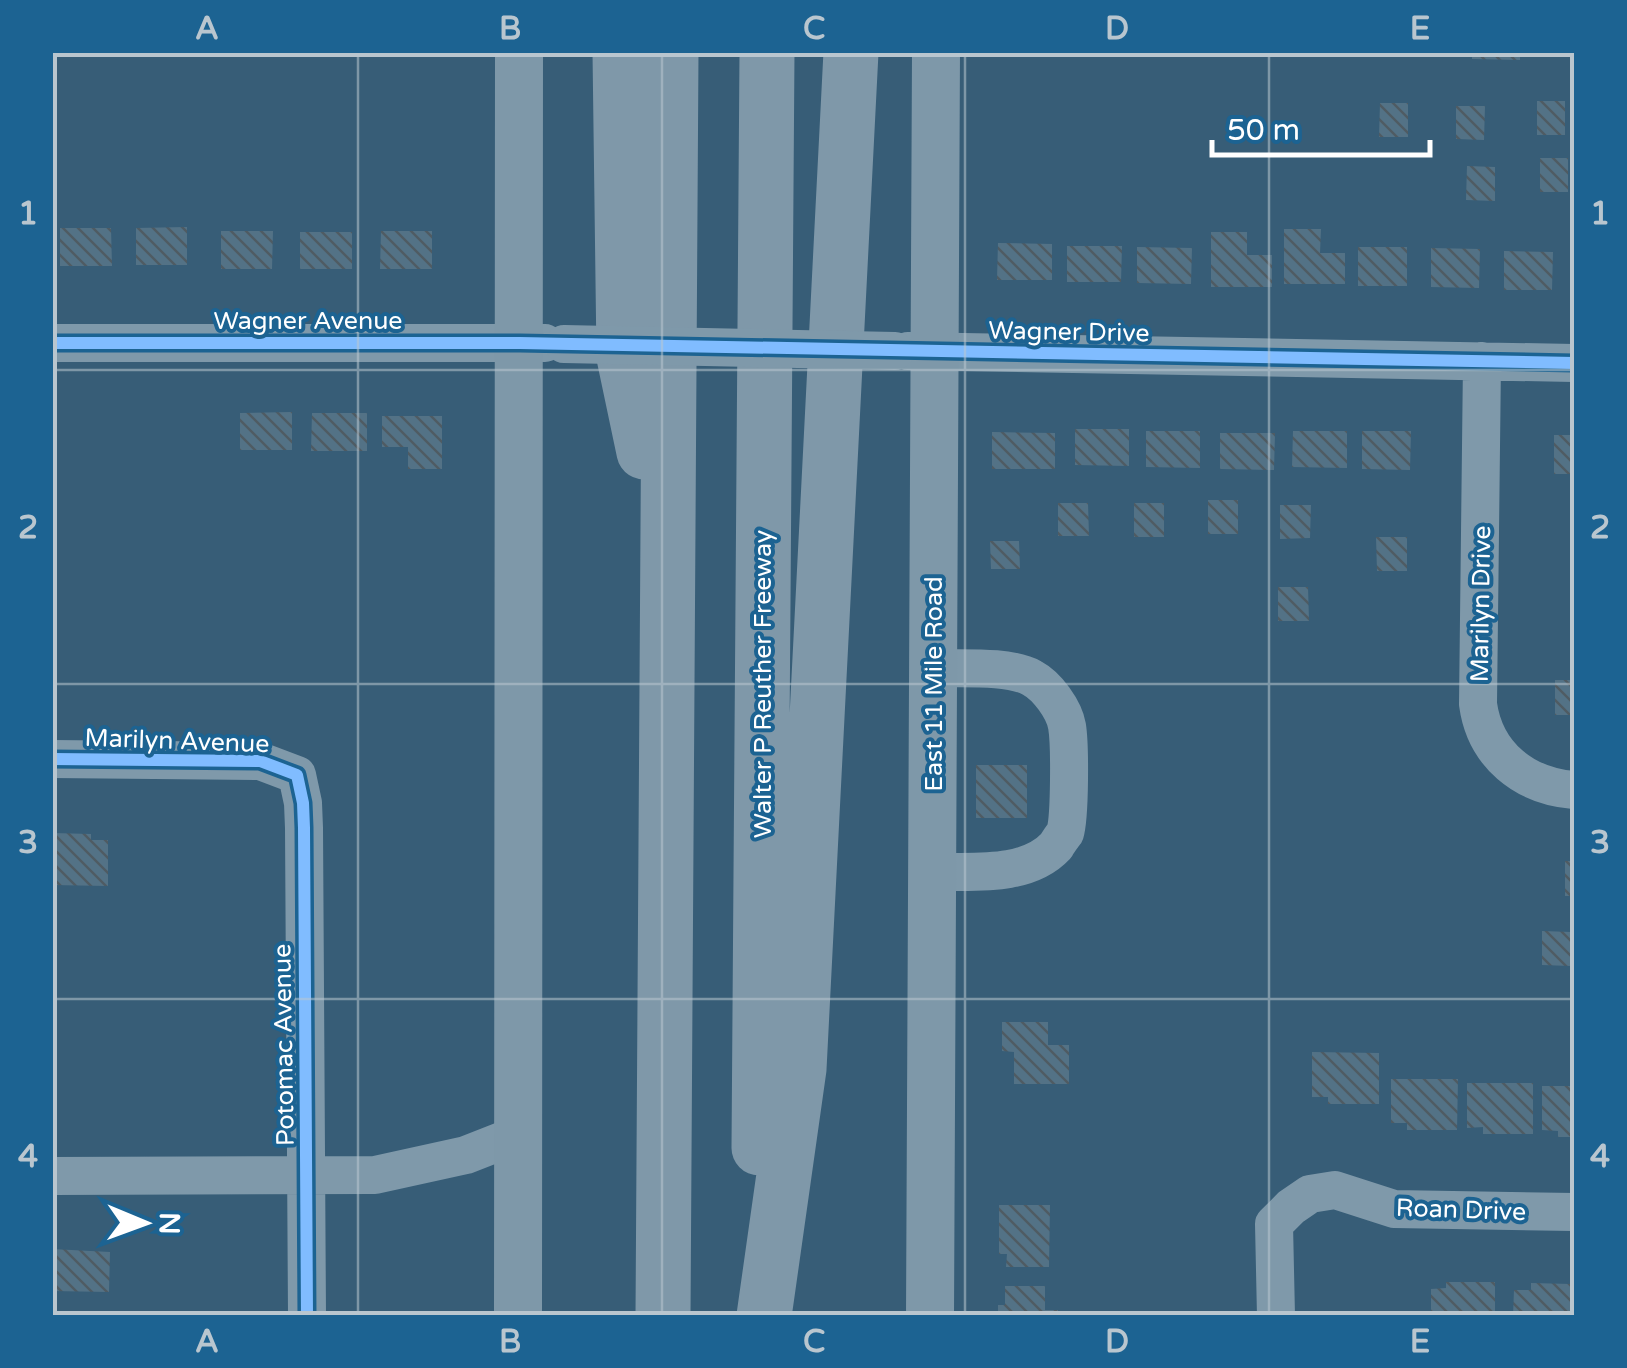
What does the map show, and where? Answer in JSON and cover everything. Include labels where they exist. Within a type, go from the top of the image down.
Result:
[{"type":"highway","points":[[620,52],[624,357],[666,559]]},
{"type":"highway","points":[[663,1316],[671,52]]},
{"type":"highway","name":"Walter P Reuther Freeway","points":[[761,1316],[767,52]]},
{"type":"highway","points":[[761,1316],[799,1069],[851,52]]},
{"type":"main road","points":[[518,1316],[517,1135],[542,343],[519,52]]},
{"type":"main road","name":"East 11 Mile Road","points":[[930,1316],[933,668],[915,351],[936,52]]},
{"type":"street","name":"Wagner Avenue","points":[[52,343],[542,343]]},
{"type":"street","name":"Wagner Drive","points":[[542,343],[1574,363]]},
{"type":"street","name":"Marilyn Drive","points":[[1482,362],[1478,704],[1481,724],[1493,747],[1511,768],[1535,780],[1574,790]]},
{"type":"street","points":[[932,872],[1004,870],[1036,860],[1054,848],[1065,834],[1068,762],[1067,724],[1052,696],[1032,678],[1008,671],[933,668]]},
{"type":"street","name":"Marilyn Avenue","points":[[52,759],[260,761],[297,775]]},
{"type":"street","name":"Potomac Avenue","points":[[297,775],[303,803],[307,1316]]},
{"type":"street","points":[[52,1176],[375,1175],[466,1155],[517,1135]]},
{"type":"street","name":"Roan Drive","points":[[1276,1316],[1274,1224],[1290,1206],[1310,1194],[1335,1190],[1394,1210],[1574,1212]]},
{"type":"building","points":[[1472,52],[1520,52],[1520,60],[1472,59]]},
{"type":"building","points":[[1537,101],[1565,101],[1565,135],[1537,135]]},
{"type":"building","points":[[1380,103],[1408,103],[1408,137],[1379,137]]},
{"type":"building","points":[[1456,106],[1485,106],[1484,140],[1456,139]]},
{"type":"building","points":[[1540,158],[1568,158],[1568,192],[1540,192]]},
{"type":"building","points":[[1467,166],[1495,167],[1495,201],[1466,200]]},
{"type":"building","points":[[187,227],[187,265],[136,265],[136,228]]},
{"type":"building","points":[[60,228],[111,228],[112,266],[60,266]]},
{"type":"building","points":[[1284,229],[1321,229],[1320,253],[1345,253],[1345,284],[1284,284]]},
{"type":"building","points":[[221,231],[273,231],[272,269],[221,269]]},
{"type":"building","points":[[381,231],[432,231],[432,269],[380,269]]},
{"type":"building","points":[[300,232],[352,232],[352,269],[300,269]]},
{"type":"building","points":[[1211,232],[1247,232],[1247,255],[1272,255],[1272,287],[1211,287]]},
{"type":"building","points":[[998,243],[1052,244],[1052,280],[997,280]]},
{"type":"building","points":[[1067,246],[1122,246],[1121,282],[1067,282]]},
{"type":"building","points":[[1137,247],[1192,248],[1191,284],[1137,283]]},
{"type":"building","points":[[1358,247],[1407,247],[1407,286],[1358,286]]},
{"type":"building","points":[[1431,248],[1480,249],[1479,288],[1431,287]]},
{"type":"building","points":[[1504,251],[1553,252],[1552,290],[1504,290]]},
{"type":"building","points":[[292,412],[292,450],[240,450],[240,413]]},
{"type":"building","points":[[312,413],[367,413],[367,451],[311,451]]},
{"type":"building","points":[[382,416],[442,416],[442,469],[408,469],[408,447],[382,447]]},
{"type":"building","points":[[1075,429],[1129,429],[1129,466],[1075,465]]},
{"type":"building","points":[[1146,431],[1200,431],[1200,468],[1146,467]]},
{"type":"building","points":[[1293,431],[1347,431],[1347,468],[1292,467]]},
{"type":"building","points":[[1362,431],[1411,431],[1410,470],[1362,469]]},
{"type":"building","points":[[992,432],[1055,433],[1055,469],[992,469]]},
{"type":"building","points":[[1220,433],[1275,433],[1274,470],[1220,469]]},
{"type":"building","points":[[1554,435],[1574,435],[1574,474],[1554,474]]},
{"type":"building","points":[[1208,500],[1238,500],[1238,534],[1208,534]]},
{"type":"building","points":[[1058,503],[1088,503],[1089,536],[1058,536]]},
{"type":"building","points":[[1134,503],[1164,503],[1164,537],[1134,537]]},
{"type":"building","points":[[1280,505],[1311,505],[1310,538],[1280,539]]},
{"type":"building","points":[[1376,537],[1407,537],[1407,571],[1377,571]]},
{"type":"building","points":[[990,541],[1019,541],[1020,569],[991,569]]},
{"type":"building","points":[[1278,587],[1308,587],[1309,621],[1278,621]]},
{"type":"building","points":[[1555,680],[1574,680],[1574,715],[1555,715]]},
{"type":"building","points":[[976,765],[1027,765],[1027,818],[976,818]]},
{"type":"building","points":[[52,833],[91,834],[91,840],[108,840],[108,886],[52,885]]},
{"type":"building","points":[[1565,861],[1574,861],[1574,896],[1565,896]]},
{"type":"building","points":[[1542,931],[1571,932],[1571,966],[1542,965]]},
{"type":"building","points":[[1002,1022],[1048,1022],[1048,1045],[1069,1045],[1069,1084],[1014,1084],[1014,1052],[1002,1051]]},
{"type":"building","points":[[1312,1052],[1379,1053],[1379,1104],[1328,1104],[1328,1097],[1312,1097]]},
{"type":"building","points":[[1391,1079],[1458,1079],[1457,1130],[1407,1130],[1407,1123],[1391,1123]]},
{"type":"building","points":[[1467,1083],[1533,1083],[1533,1134],[1483,1134],[1483,1127],[1467,1128]]},
{"type":"building","points":[[1542,1086],[1574,1086],[1574,1137],[1558,1137],[1558,1131],[1542,1130]]},
{"type":"building","points":[[999,1205],[1050,1205],[1049,1267],[1006,1267],[1007,1254],[999,1254]]},
{"type":"building","points":[[52,1249],[110,1252],[109,1292],[52,1291]]},
{"type":"building","points":[[1446,1282],[1495,1282],[1495,1316],[1431,1316],[1431,1289],[1446,1288]]},
{"type":"building","points":[[1531,1283],[1571,1284],[1574,1316],[1513,1316],[1514,1290],[1531,1290]]},
{"type":"building","points":[[1005,1286],[1045,1286],[1045,1310],[1058,1310],[1058,1316],[998,1316],[998,1305],[1005,1305]]},
{"type":"cycle path","points":[[52,343],[520,343],[1574,363]]},
{"type":"cycle path","points":[[52,759],[260,761],[297,775],[304,828],[307,1316]]}]
